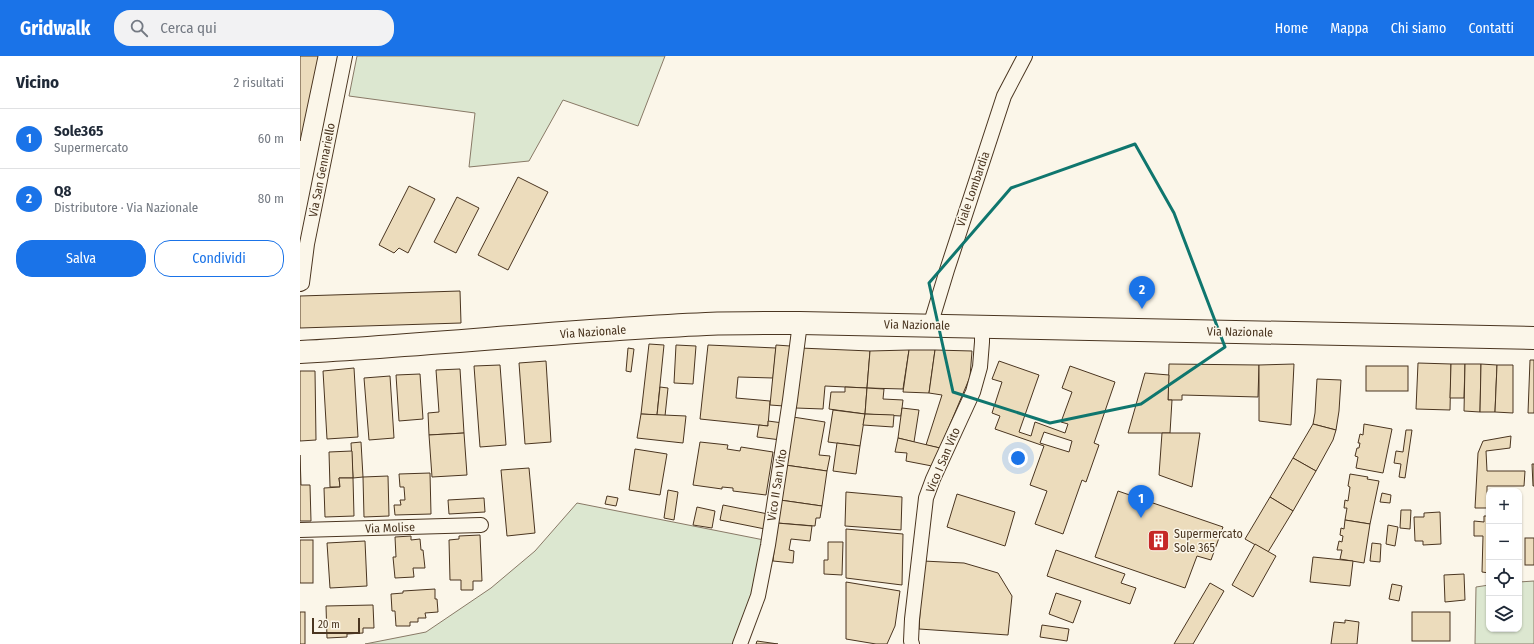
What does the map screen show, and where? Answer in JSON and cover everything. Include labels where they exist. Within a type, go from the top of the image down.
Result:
[{"type":"main road","name":"Via Nazionale","points":[[300,352],[386,348],[699,324],[800,322],[1534,338]]},
{"type":"street","name":"Via San Gennariello","points":[[300,284],[302,283],[303,244],[345,56]]},
{"type":"street","name":"Viale Lombardia","points":[[930,326],[946,270],[1004,96],[1025,56]]},
{"type":"street","name":"Vico II San Vito","points":[[740,644],[758,596],[768,545],[800,322]]},
{"type":"street","name":"Vico I San Vito","points":[[912,644],[912,619],[926,498],[933,479],[973,392],[980,367],[982,326]]},
{"type":"street","name":"Via Molise","points":[[300,530],[481,525]]},
{"type":"highlighted area","points":[[1135,144],[1174,213],[1225,347],[1141,404],[1050,423],[953,392],[929,283],[1011,188]]},
{"type":"green space","points":[[357,56],[665,56],[638,126],[563,100],[529,161],[469,167],[475,113],[349,96]]},
{"type":"green space","points":[[577,503],[764,540],[753,596],[733,644],[365,644],[426,632],[491,588],[535,551]]},
{"type":"green space","points":[[1534,581],[1534,644],[1475,644],[1476,587],[1486,585],[1486,632],[1522,632],[1522,582]]},
{"type":"building","points":[[300,56],[318,56],[300,141]]},
{"type":"building","points":[[518,177],[548,192],[508,270],[478,255]]},
{"type":"building","points":[[409,186],[435,199],[408,253],[399,248],[394,253],[379,245]]},
{"type":"building","points":[[457,197],[479,208],[456,253],[434,242]]},
{"type":"building","points":[[460,291],[461,323],[300,328],[300,296]]},
{"type":"building","points":[[649,344],[664,345],[657,415],[641,414]]},
{"type":"building","points":[[676,345],[696,346],[693,384],[674,383]]},
{"type":"building","points":[[708,345],[776,348],[773,378],[738,377],[736,398],[770,401],[768,426],[700,419]]},
{"type":"building","points":[[776,345],[790,346],[784,406],[770,405]]},
{"type":"building","points":[[628,348],[634,349],[631,372],[626,371]]},
{"type":"building","points":[[800,348],[870,351],[867,388],[825,386],[823,409],[796,408]]},
{"type":"building","points":[[909,350],[903,389],[867,388],[870,351]]},
{"type":"building","points":[[909,350],[935,350],[929,393],[903,392]]},
{"type":"building","points":[[935,350],[972,351],[970,377],[940,448],[926,445],[942,395],[929,393]]},
{"type":"building","points":[[1530,360],[1534,360],[1534,413],[1528,413]]},
{"type":"building","points":[[546,361],[551,442],[525,444],[519,363]]},
{"type":"building","points":[[999,361],[1039,375],[1019,432],[1031,436],[1035,422],[1065,433],[1068,424],[1061,422],[1072,392],[1062,388],[1070,366],[1115,382],[1094,443],[1099,445],[1086,482],[1082,480],[1063,534],[1035,524],[1047,491],[1030,485],[1044,446],[995,429],[1000,416],[992,413],[1002,382],[992,379]],"holes":[[[1044,432],[1072,441],[1069,452],[1040,443]]]},
{"type":"building","points":[[1418,363],[1451,364],[1450,410],[1416,409]]},
{"type":"building","points":[[1169,364],[1259,365],[1258,397],[1182,395],[1182,400],[1168,400]]},
{"type":"building","points":[[1294,364],[1291,425],[1259,421],[1259,365]]},
{"type":"building","points":[[1451,364],[1465,364],[1464,398],[1450,398]]},
{"type":"building","points":[[1465,364],[1481,364],[1480,412],[1464,411]]},
{"type":"building","points":[[1481,364],[1497,365],[1495,412],[1480,412]]},
{"type":"building","points":[[500,365],[506,445],[480,447],[474,366]]},
{"type":"building","points":[[1497,365],[1513,365],[1513,413],[1495,412]]},
{"type":"building","points":[[1366,366],[1408,366],[1408,391],[1366,391]]},
{"type":"building","points":[[354,368],[358,437],[327,439],[323,371]]},
{"type":"building","points":[[460,369],[464,433],[429,435],[428,413],[439,412],[436,370]]},
{"type":"building","points":[[300,371],[315,371],[316,440],[300,441]]},
{"type":"building","points":[[1145,373],[1169,375],[1168,400],[1172,400],[1170,433],[1128,433]]},
{"type":"building","points":[[420,374],[423,419],[399,421],[396,375]]},
{"type":"building","points":[[390,376],[394,438],[369,440],[364,378]]},
{"type":"building","points":[[1317,379],[1341,380],[1336,430],[1313,424]]},
{"type":"building","points":[[660,387],[668,388],[665,416],[657,415]]},
{"type":"building","points":[[845,387],[867,388],[865,414],[829,409],[831,392],[845,392]]},
{"type":"building","points":[[867,388],[884,389],[883,399],[903,400],[901,416],[865,414]]},
{"type":"building","points":[[902,408],[919,410],[914,442],[898,438]]},
{"type":"building","points":[[833,410],[865,414],[860,446],[828,442]]},
{"type":"building","points":[[641,414],[686,416],[683,443],[637,438]]},
{"type":"building","points":[[865,414],[894,415],[893,427],[863,425]]},
{"type":"building","points":[[793,417],[825,422],[819,455],[830,456],[827,471],[785,465]]},
{"type":"building","points":[[768,421],[783,423],[781,440],[757,437],[759,425],[768,426]]},
{"type":"building","points":[[1313,424],[1336,430],[1333,440],[1316,471],[1293,458]]},
{"type":"building","points":[[1364,424],[1392,429],[1383,473],[1356,468],[1358,457],[1355,456],[1357,448],[1359,448],[1360,443],[1358,443],[1360,434],[1363,435]]},
{"type":"building","points":[[1406,430],[1412,430],[1405,478],[1399,477],[1401,464],[1394,463],[1396,451],[1403,452]]},
{"type":"building","points":[[464,433],[467,475],[432,477],[429,435]]},
{"type":"building","points":[[1162,433],[1200,433],[1192,487],[1159,475]]},
{"type":"building","points":[[1511,436],[1510,448],[1486,451],[1487,471],[1525,471],[1524,486],[1487,486],[1486,508],[1475,508],[1478,453],[1483,441]]},
{"type":"building","points":[[898,438],[940,448],[932,466],[906,461],[907,453],[895,452]]},
{"type":"building","points":[[361,442],[363,477],[353,478],[351,443]]},
{"type":"building","points":[[700,442],[728,445],[727,449],[740,451],[741,447],[773,452],[766,495],[733,491],[733,488],[722,487],[722,489],[693,485]]},
{"type":"building","points":[[837,443],[860,446],[856,474],[833,471]]},
{"type":"building","points":[[635,449],[667,454],[660,495],[629,490]]},
{"type":"building","points":[[352,451],[353,478],[339,478],[340,487],[330,487],[329,452]]},
{"type":"building","points":[[300,455],[301,485],[310,485],[311,521],[300,521]]},
{"type":"building","points":[[1293,458],[1316,471],[1293,511],[1270,497]]},
{"type":"building","points":[[1532,464],[1534,464],[1534,486],[1533,486]]},
{"type":"building","points":[[785,465],[827,471],[822,506],[780,500]]},
{"type":"building","points":[[529,468],[535,533],[507,536],[501,470]]},
{"type":"building","points":[[430,473],[431,514],[395,515],[394,505],[401,505],[400,500],[405,500],[404,487],[400,487],[399,474]]},
{"type":"building","points":[[1350,474],[1368,477],[1367,479],[1379,481],[1370,524],[1345,520],[1347,508],[1344,508],[1345,500],[1348,501]]},
{"type":"building","points":[[388,476],[389,516],[364,517],[363,477]]},
{"type":"building","points":[[339,478],[353,478],[354,516],[325,517],[324,488],[340,487]]},
{"type":"building","points":[[668,490],[678,492],[674,520],[664,518]]},
{"type":"building","name":"Supermercato Sole 365","points":[[1118,491],[1223,527],[1211,560],[1197,556],[1185,588],[1095,557]]},
{"type":"building","points":[[846,492],[902,497],[901,530],[845,526]]},
{"type":"building","points":[[1382,493],[1391,495],[1390,503],[1380,502]]},
{"type":"building","points":[[957,494],[1015,512],[1005,546],[947,527]]},
{"type":"building","points":[[607,496],[618,498],[616,506],[605,504]]},
{"type":"building","points":[[1270,497],[1293,511],[1268,552],[1245,539]]},
{"type":"building","points":[[484,498],[485,512],[449,514],[448,500]]},
{"type":"building","points":[[780,500],[822,506],[820,518],[816,518],[815,526],[777,523]]},
{"type":"building","points":[[723,505],[768,514],[765,529],[720,520]]},
{"type":"building","points":[[697,507],[715,511],[712,528],[693,525]]},
{"type":"building","points":[[1401,510],[1411,510],[1410,529],[1400,528]]},
{"type":"building","points":[[1440,512],[1441,544],[1423,545],[1423,541],[1415,541],[1414,517],[1424,517],[1424,513]]},
{"type":"building","points":[[1484,516],[1486,516],[1486,573],[1482,572],[1483,536],[1474,536],[1474,521],[1484,522]]},
{"type":"building","points":[[1345,520],[1370,524],[1364,563],[1340,559],[1342,550],[1337,550],[1339,541],[1342,542],[1343,536],[1340,535],[1341,528],[1344,529]]},
{"type":"building","points":[[777,523],[812,526],[810,541],[791,539],[789,550],[794,551],[793,563],[773,561]]},
{"type":"building","points":[[1388,525],[1398,527],[1395,546],[1386,544]]},
{"type":"building","points":[[846,529],[903,534],[902,585],[846,578]]},
{"type":"building","points":[[480,535],[482,581],[473,581],[473,590],[461,590],[461,580],[450,580],[449,540],[459,539],[459,536]]},
{"type":"building","points":[[411,536],[411,540],[420,539],[425,568],[413,568],[414,577],[395,578],[393,557],[396,557],[395,537]]},
{"type":"building","points":[[1525,538],[1534,538],[1534,565],[1525,565]]},
{"type":"building","points":[[300,540],[313,540],[313,583],[300,583]]},
{"type":"building","points":[[365,541],[367,586],[330,588],[327,543]]},
{"type":"building","points":[[828,542],[843,542],[842,575],[824,574],[824,560],[828,560]]},
{"type":"building","points":[[1372,543],[1381,544],[1380,562],[1370,561]]},
{"type":"building","points":[[1255,544],[1276,556],[1253,597],[1232,585]]},
{"type":"building","points":[[1056,550],[1125,574],[1121,583],[1136,588],[1130,604],[1047,576]]},
{"type":"building","points":[[1313,557],[1353,561],[1350,586],[1310,582]]},
{"type":"building","points":[[923,561],[964,563],[998,573],[1012,596],[1008,635],[919,629]]},
{"type":"building","points":[[1464,574],[1465,600],[1445,602],[1444,575]]},
{"type":"building","points":[[846,582],[900,591],[895,626],[887,644],[876,644],[846,639]]},
{"type":"building","points":[[1210,583],[1224,591],[1193,644],[1174,644]]},
{"type":"building","points":[[1392,584],[1402,586],[1399,601],[1389,599]]},
{"type":"building","points":[[435,589],[435,599],[437,599],[438,612],[425,613],[426,618],[418,618],[418,622],[410,622],[410,626],[396,626],[395,611],[392,611],[391,594],[403,593],[403,591]]},
{"type":"building","points":[[1056,593],[1081,601],[1073,623],[1049,614]]},
{"type":"building","points":[[373,605],[374,628],[363,628],[363,633],[347,634],[347,637],[327,638],[326,606]]},
{"type":"building","points":[[300,612],[305,612],[305,644],[300,644]]},
{"type":"building","points":[[1412,612],[1450,612],[1450,641],[1412,641]]},
{"type":"building","points":[[1345,620],[1359,622],[1357,644],[1331,644],[1334,622],[1345,623]]},
{"type":"building","points":[[1042,625],[1069,629],[1067,641],[1040,637]]},
{"type":"building","points":[[757,641],[778,644],[756,644]]},
{"type":"place","name":"Q8","points":[[1142,309]]},
{"type":"place","name":"Sole365","points":[[1141,518]]},
{"type":"place","name":"Supermercato Sole 365","points":[[1159,541]]}]
